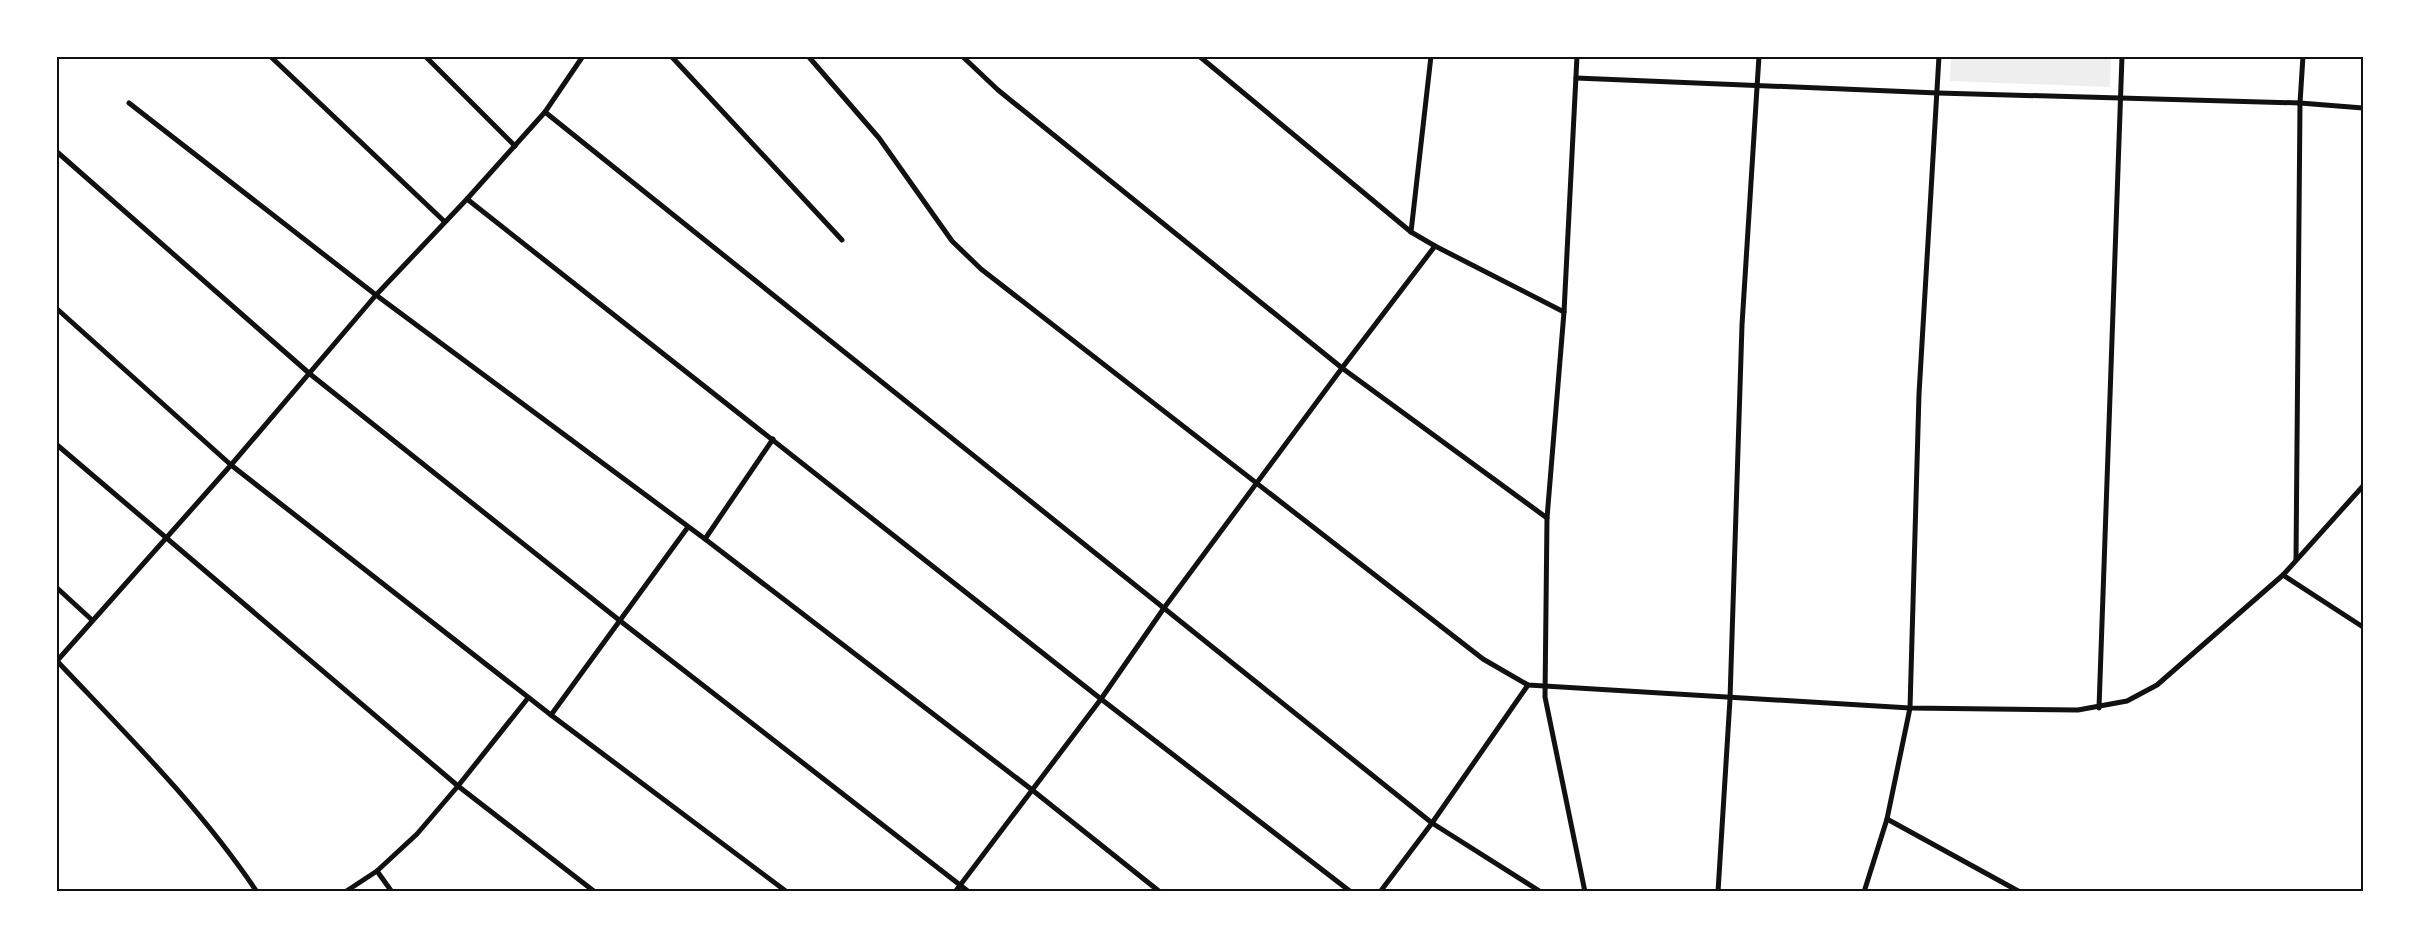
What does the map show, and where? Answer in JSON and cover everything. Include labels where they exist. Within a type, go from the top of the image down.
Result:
[{"type":"street","points":[[270,56],[445,222]]},
{"type":"street","points":[[425,56],[515,146]]},
{"type":"street","points":[[257,892],[240,867],[172,784],[57,661],[231,465],[376,295],[467,199],[545,112],[583,56]]},
{"type":"street","points":[[671,56],[842,240]]},
{"type":"street","points":[[808,56],[879,138],[952,241],[980,269],[1483,659],[1528,685],[1545,688],[1910,708],[2016,710],[2099,708],[2127,701],[2157,685],[2283,575],[2363,486]]},
{"type":"street","points":[[962,56],[998,90],[1342,368],[1547,518]]},
{"type":"street","points":[[1199,56],[1412,232],[1435,246],[1564,312]]},
{"type":"street","points":[[1412,232],[1431,56]]},
{"type":"street","points":[[1577,56],[1564,312],[1547,518],[1545,688],[1548,713],[1585,892]]},
{"type":"street","points":[[1718,892],[1730,699],[1742,325],[1760,56]]},
{"type":"street","points":[[1864,892],[1887,819],[1910,708],[1919,394],[1939,56]]},
{"type":"street","points":[[2099,708],[2122,56]]},
{"type":"street","points":[[2296,561],[2300,103],[2303,56]]},
{"type":"street","points":[[1576,78],[1938,93],[2120,96],[2300,103],[2363,108]]},
{"type":"street","points":[[129,103],[376,295],[705,539],[1031,789],[1160,892]]},
{"type":"street","points":[[545,112],[1432,823],[1541,892]]},
{"type":"street","points":[[56,152],[310,374],[619,620],[969,892]]},
{"type":"street","points":[[467,199],[1101,699],[1351,892]]},
{"type":"street","points":[[955,892],[1031,789],[1101,699],[1164,608],[1435,246]]},
{"type":"street","points":[[56,308],[231,465],[528,698],[787,892]]},
{"type":"street","points":[[705,539],[773,439]]},
{"type":"street","points":[[56,444],[458,786],[595,892]]},
{"type":"street","points":[[551,715],[688,526]]},
{"type":"street","points":[[2283,575],[2363,627]]},
{"type":"street","points":[[56,587],[92,620]]},
{"type":"street","points":[[1380,892],[1432,823],[1528,685]]},
{"type":"street","points":[[345,892],[377,871],[417,834],[528,698]]},
{"type":"street","points":[[1887,819],[2020,892]]},
{"type":"street","points":[[377,871],[392,892]]},
{"type":"shaded area","points":[[1951,56],[2111,56],[2110,87],[1950,81]]}]
